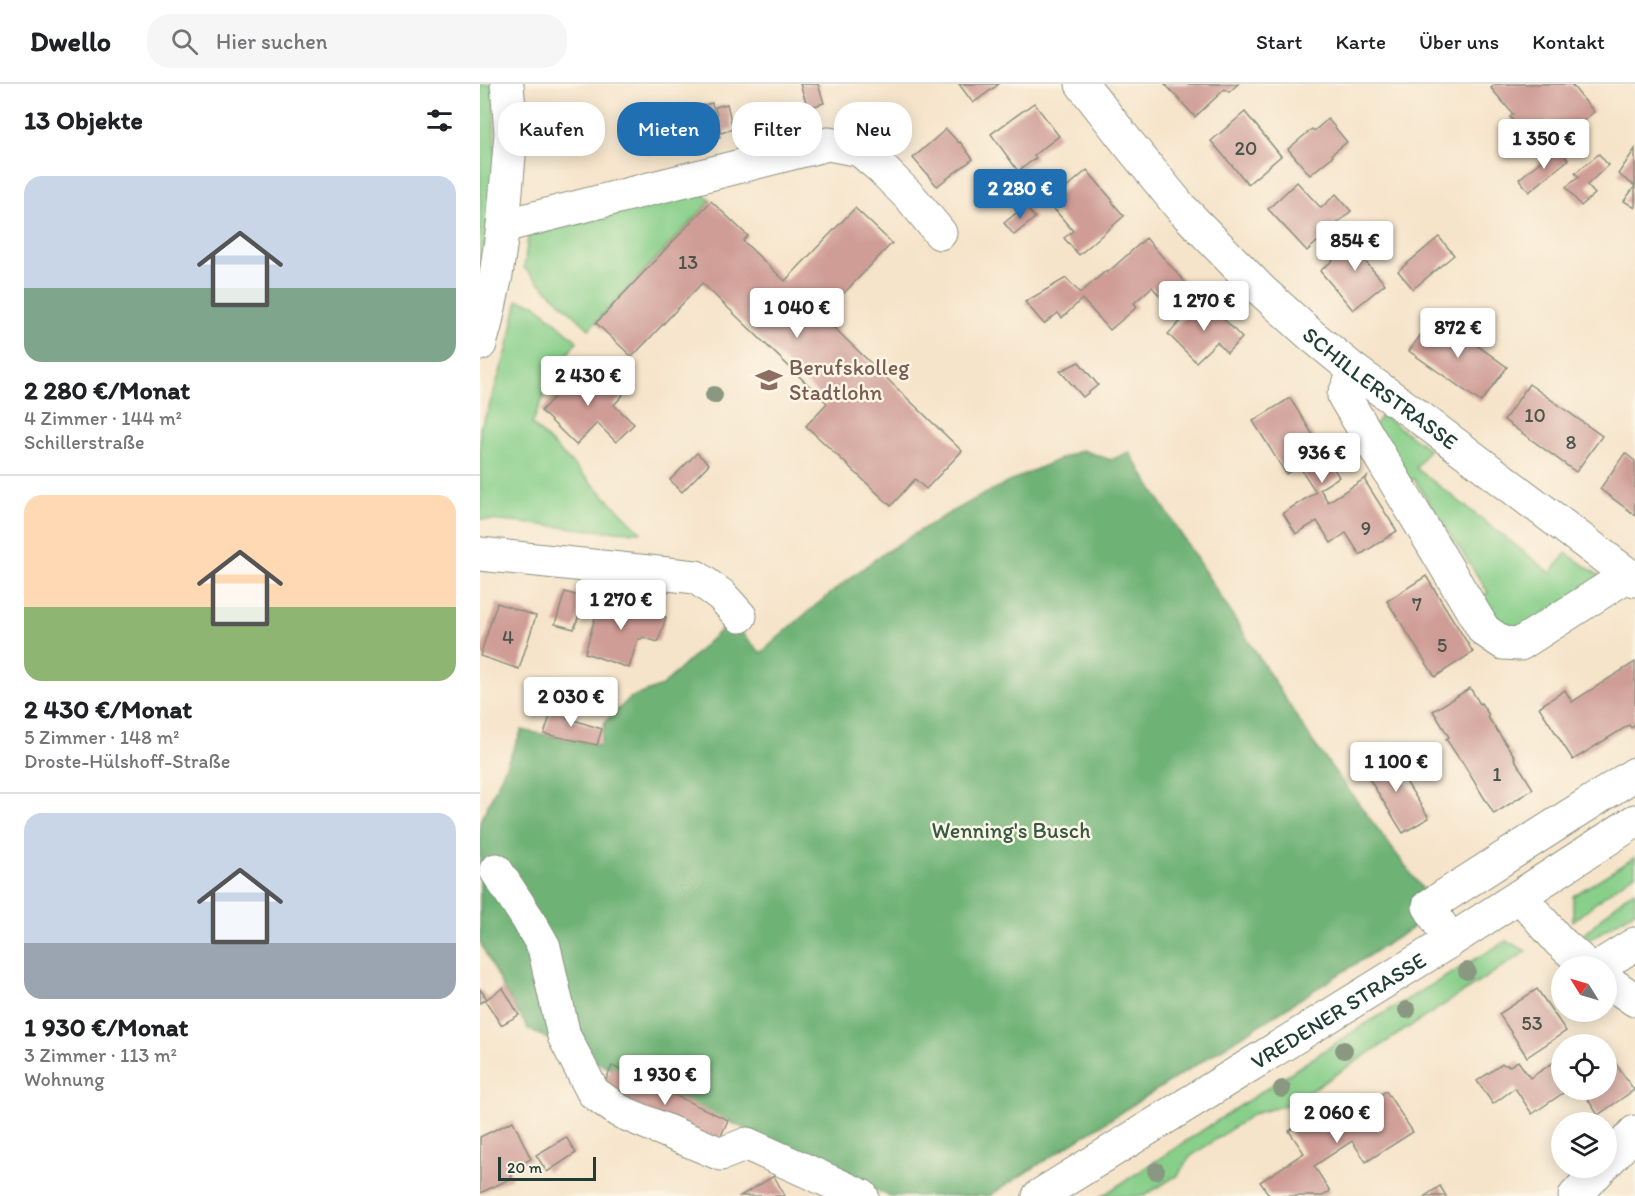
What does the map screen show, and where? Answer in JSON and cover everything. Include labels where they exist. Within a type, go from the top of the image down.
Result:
[{"type":"street","points":[[480,344],[496,275],[503,226],[511,133],[507,84]]},
{"type":"street","name":"SCHILLERSTRASSE","points":[[1082,84],[1181,208],[1261,290],[1311,335],[1632,577]]},
{"type":"street","points":[[503,226],[828,144],[860,150],[912,199],[940,233]]},
{"type":"street","points":[[1356,371],[1344,396],[1484,630],[1503,643],[1520,644],[1632,577]]},
{"type":"street","points":[[480,554],[696,577],[721,595],[740,616]]},
{"type":"street","points":[[1450,941],[1429,906],[1635,774]]},
{"type":"street","name":"VREDENER STRASSE","points":[[1039,1196],[1450,941],[1635,821]]},
{"type":"street","points":[[496,870],[544,947],[564,1036],[593,1092],[619,1111],[721,1154],[747,1144],[862,1196]]},
{"type":"street","points":[[1520,896],[1559,942],[1575,956]]},
{"type":"street","points":[[1616,956],[1635,944]]},
{"type":"street","points":[[1617,988],[1635,1000]]},
{"type":"street","points":[[1617,1151],[1635,1132]]},
{"type":"street","points":[[1575,1196],[1592,1178]]},
{"type":"green space","points":[[480,84],[493,84],[496,175],[480,298]]},
{"type":"green space","points":[[697,187],[711,201],[589,329],[524,268],[529,230]]},
{"type":"green space","points":[[518,300],[535,304],[577,341],[552,381],[532,424],[641,532],[604,531],[480,519],[480,428],[507,350]]},
{"type":"green space","points":[[1382,415],[1429,449],[1416,468],[1551,573],[1566,553],[1604,579],[1522,628],[1499,625],[1480,600],[1488,592],[1414,479],[1405,482],[1371,429]]},
{"type":"green space","name":"Wenning's Busch","points":[[1082,450],[1111,460],[1129,452],[1312,741],[1439,911],[989,1196],[889,1196],[529,1030],[503,988],[480,942],[480,823],[522,730],[600,746],[605,722],[630,698],[662,686],[730,621],[761,653],[828,595],[893,547],[993,490]]},
{"type":"green space","points":[[1635,857],[1635,874],[1573,921],[1573,896]]},
{"type":"green space","points":[[1635,891],[1635,911],[1590,939],[1584,934],[1624,897]]},
{"type":"green space","points":[[1506,941],[1527,951],[1290,1104],[1253,1114],[1190,1157],[1178,1175],[1144,1196],[1102,1196],[1362,1026]]},
{"type":"building","points":[[800,84],[818,84],[824,103],[806,102]]},
{"type":"building","points":[[959,84],[999,84],[973,103]]},
{"type":"building","points":[[1165,84],[1238,84],[1229,92],[1225,89],[1195,117]]},
{"type":"building","points":[[1496,84],[1571,84],[1594,112],[1562,137],[1548,121],[1528,138],[1510,117],[1513,114],[1491,88]]},
{"type":"building","points":[[1034,103],[1059,136],[1018,171],[991,134]]},
{"type":"building","points":[[727,104],[732,125],[732,129],[721,133],[720,129],[720,106]]},
{"type":"building","points":[[1245,112],[1281,156],[1248,184],[1211,141]]},
{"type":"building","points":[[1328,119],[1347,142],[1310,175],[1288,149]]},
{"type":"building","points":[[946,129],[973,159],[937,186],[913,158]]},
{"type":"building","points":[[1558,147],[1568,160],[1529,192],[1519,179]]},
{"type":"building","points":[[1635,149],[1635,186],[1618,174]]},
{"type":"building","points":[[1599,154],[1608,165],[1587,185],[1595,194],[1581,206],[1566,187],[1579,177],[1575,173]]},
{"type":"building","points":[[1087,170],[1124,216],[1079,255],[1064,238],[1073,231],[1049,203]]},
{"type":"building","points":[[1297,182],[1321,208],[1336,194],[1351,211],[1307,251],[1268,209]]},
{"type":"building","points":[[1635,186],[1635,208],[1624,201]]},
{"type":"building","points":[[711,201],[748,236],[743,241],[785,281],[855,208],[892,243],[822,316],[962,451],[926,489],[915,479],[891,506],[806,426],[827,403],[702,283],[632,357],[596,323]]},
{"type":"building","points":[[1025,206],[1035,218],[1014,235],[1004,223]]},
{"type":"building","points":[[1367,232],[1381,248],[1365,261],[1385,284],[1353,310],[1320,271]]},
{"type":"building","points":[[1439,237],[1454,255],[1413,289],[1398,271]]},
{"type":"building","points":[[1146,238],[1191,289],[1171,309],[1152,287],[1134,303],[1137,307],[1110,330],[1082,299],[1062,318],[1058,313],[1044,324],[1025,302],[1066,278],[1080,293],[1106,271],[1107,273]]},
{"type":"building","points":[[1204,298],[1242,338],[1227,353],[1217,342],[1196,362],[1168,334]]},
{"type":"building","points":[[1435,315],[1507,367],[1481,402],[1409,351]]},
{"type":"building","points":[[588,362],[623,395],[614,405],[634,424],[616,442],[597,423],[576,445],[541,411]]},
{"type":"building","points":[[1079,362],[1098,385],[1083,397],[1060,371]]},
{"type":"building","points":[[1529,384],[1602,436],[1576,472],[1504,420]]},
{"type":"building","points":[[1290,398],[1339,477],[1320,489],[1328,502],[1367,477],[1365,481],[1397,531],[1360,555],[1346,533],[1331,543],[1317,521],[1296,534],[1283,513],[1316,492],[1299,466],[1286,474],[1253,421]]},
{"type":"building","points":[[697,453],[709,464],[682,492],[670,480]]},
{"type":"building","points":[[1625,453],[1635,461],[1635,515],[1600,489]]},
{"type":"building","points":[[1426,576],[1473,652],[1435,677],[1387,601]]},
{"type":"building","points":[[565,592],[585,598],[574,629],[555,624]]},
{"type":"building","points":[[601,597],[666,617],[658,642],[643,637],[638,639],[629,668],[585,653]]},
{"type":"building","points":[[497,603],[536,616],[519,669],[480,656]]},
{"type":"building","points":[[1635,662],[1635,725],[1631,728],[1629,725],[1573,760],[1539,707],[1565,690],[1572,702]]},
{"type":"building","points":[[1470,688],[1489,715],[1487,716],[1515,757],[1533,789],[1494,814],[1446,739],[1449,737],[1433,711]]},
{"type":"building","points":[[554,705],[570,710],[567,718],[602,729],[597,745],[544,734]]},
{"type":"building","points":[[1388,753],[1429,818],[1403,833],[1363,769]]},
{"type":"building","points":[[503,988],[519,1015],[501,1025],[485,1000]]},
{"type":"building","points":[[480,989],[487,999],[480,1003]]},
{"type":"building","points":[[1537,989],[1551,1009],[1551,1022],[1560,1022],[1566,1031],[1562,1034],[1551,1034],[1551,1041],[1527,1057],[1499,1014]]},
{"type":"building","points":[[1518,1061],[1530,1078],[1551,1064],[1553,1100],[1532,1114],[1515,1088],[1493,1104],[1477,1081],[1502,1064],[1510,1066]]},
{"type":"building","points":[[612,1066],[728,1120],[717,1145],[601,1091]]},
{"type":"building","points":[[1617,1066],[1634,1090],[1602,1112],[1596,1112],[1588,1100],[1617,1100]]},
{"type":"building","points":[[1386,1091],[1413,1132],[1366,1162],[1352,1141],[1314,1166],[1330,1191],[1323,1196],[1270,1196],[1260,1182],[1304,1153],[1289,1131],[1334,1102],[1345,1118]]},
{"type":"building","points":[[513,1121],[531,1159],[509,1170],[512,1178],[480,1193],[480,1137]]},
{"type":"building","points":[[566,1137],[576,1153],[547,1172],[536,1155]]},
{"type":"building","points":[[774,1176],[785,1196],[740,1196]]},
{"type":"building","points":[[1440,1186],[1446,1196],[1425,1196]]},
{"type":"place","name":"Berufskolleg Stadtlohn","points":[[769,380]]}]
